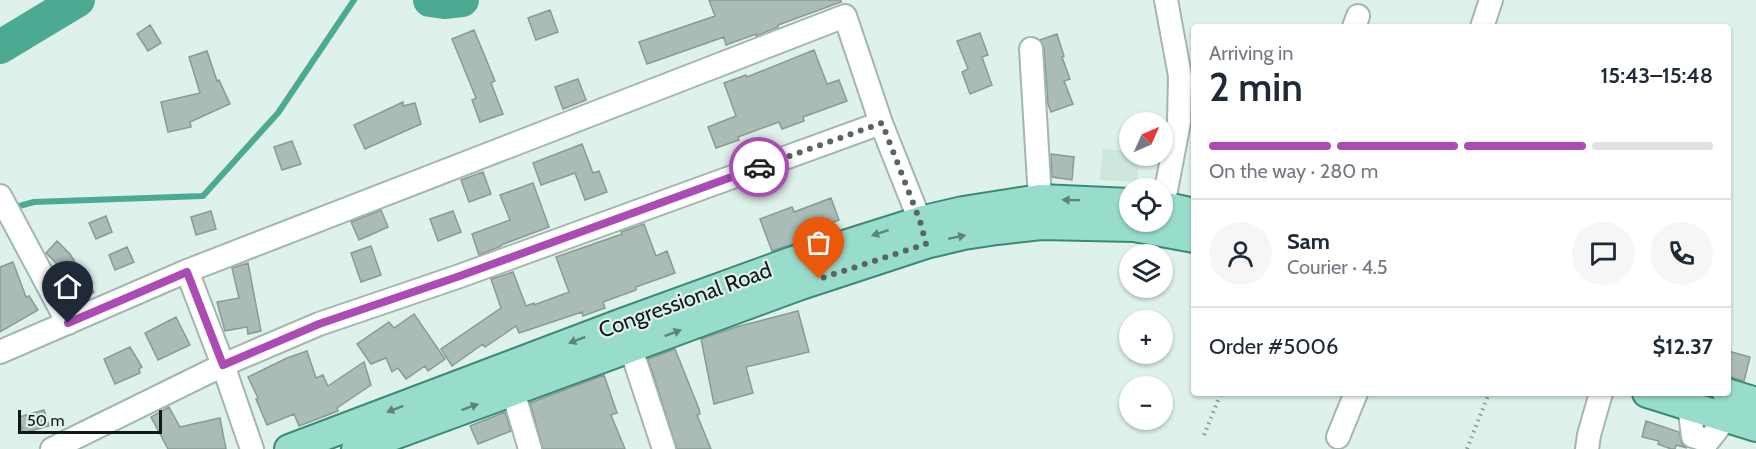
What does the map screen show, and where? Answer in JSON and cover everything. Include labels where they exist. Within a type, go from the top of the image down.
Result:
[{"type":"main road","name":"Congressional Road","points":[[356,449],[397,442],[513,392],[626,336],[790,262],[923,232],[982,207],[1040,199],[1119,214]]},
{"type":"main road","points":[[1173,208],[1191,212]]},
{"type":"main road","name":"Congressional Road","points":[[923,232],[997,230],[1119,218]]},
{"type":"main road","name":"Congressional Road","points":[[1173,231],[1191,237]]},
{"type":"main road","name":"Congressional Road","points":[[304,446],[626,336]]},
{"type":"main road","points":[[1668,396],[1736,402],[1756,427]]},
{"type":"street","points":[[1166,0],[1180,76],[1179,122],[1168,178]]},
{"type":"street","points":[[1483,24],[1491,0]]},
{"type":"street","points":[[0,352],[187,272],[845,16],[923,232]]},
{"type":"street","points":[[1031,49],[1040,199]]},
{"type":"street","points":[[52,449],[223,365],[319,324],[457,277],[882,123]]},
{"type":"street","points":[[1,197],[68,323]]},
{"type":"street","points":[[187,272],[252,449]]},
{"type":"street","points":[[626,336],[664,449]]},
{"type":"street","points":[[513,392],[530,449]]},
{"type":"street","points":[[1338,437],[1355,396]]},
{"type":"street","points":[[1587,449],[1599,396]]},
{"type":"path","points":[[1204,435],[1220,396]]},
{"type":"path","points":[[1467,449],[1489,396]]},
{"type":"shaded area","points":[[1103,149],[1119,150],[1119,166],[1138,166],[1137,178],[1119,178],[1119,181],[1100,180]]},
{"type":"building","points":[[709,0],[841,0],[841,2],[778,25],[756,36],[756,34],[726,45],[724,37],[647,64],[639,42],[715,16]]},
{"type":"building","points":[[550,10],[558,32],[536,40],[528,18]]},
{"type":"building","points":[[150,25],[161,43],[148,51],[137,34]]},
{"type":"building","points":[[474,30],[495,81],[491,83],[503,114],[480,122],[472,100],[476,98],[452,39]]},
{"type":"building","points":[[980,33],[988,55],[982,57],[992,85],[970,94],[962,72],[968,69],[957,41]]},
{"type":"building","points":[[1057,34],[1070,79],[1064,81],[1073,104],[1051,112],[1048,104],[1044,48],[1040,40]]},
{"type":"building","points":[[814,50],[827,84],[839,80],[847,101],[803,117],[804,121],[782,129],[779,122],[716,148],[708,127],[736,116],[724,83],[746,75],[747,77]]},
{"type":"building","points":[[207,51],[217,81],[219,80],[230,104],[190,122],[191,127],[168,132],[161,102],[200,93],[189,57]]},
{"type":"building","points":[[578,79],[586,100],[563,109],[555,87]]},
{"type":"building","points":[[403,102],[403,106],[415,103],[421,124],[365,149],[354,125]]},
{"type":"building","points":[[292,141],[301,164],[282,170],[274,147]]},
{"type":"building","points":[[582,144],[593,173],[599,171],[607,192],[585,200],[575,173],[541,185],[533,163]]},
{"type":"building","points":[[1051,154],[1074,157],[1072,180],[1052,177]]},
{"type":"building","points":[[483,172],[491,194],[469,202],[461,180]]},
{"type":"building","points":[[533,183],[549,227],[479,255],[472,234],[510,220],[500,195]]},
{"type":"building","points":[[831,198],[839,220],[802,234],[804,240],[772,251],[760,219],[792,207],[794,212]]},
{"type":"building","points":[[381,210],[388,227],[359,240],[351,222]]},
{"type":"building","points":[[211,211],[216,229],[196,235],[191,217]]},
{"type":"building","points":[[453,211],[461,232],[438,241],[430,219]]},
{"type":"building","points":[[106,216],[112,232],[96,239],[89,223]]},
{"type":"building","points":[[644,224],[656,256],[667,251],[675,273],[603,302],[605,308],[583,316],[582,312],[519,333],[516,326],[485,347],[483,344],[452,366],[441,349],[501,308],[491,279],[513,272],[526,306],[534,303],[534,305],[569,292],[556,257]]},
{"type":"building","points":[[57,241],[70,254],[94,292],[89,296],[79,287],[68,294],[57,273],[62,269],[46,253]]},
{"type":"building","points":[[371,246],[381,275],[361,282],[351,253]]},
{"type":"building","points":[[127,247],[134,262],[115,270],[109,255]]},
{"type":"building","points":[[13,262],[26,297],[29,296],[38,310],[0,332],[0,267]]},
{"type":"building","points":[[248,263],[261,331],[248,334],[247,327],[225,331],[217,302],[239,298],[232,268]]},
{"type":"building","points":[[798,311],[809,352],[746,367],[753,393],[714,404],[701,339],[736,327]]},
{"type":"building","points":[[414,314],[445,359],[428,371],[425,366],[406,379],[398,368],[392,372],[386,358],[371,364],[357,344],[389,322],[394,328]]},
{"type":"building","points":[[176,317],[190,345],[158,360],[145,333]]},
{"type":"building","points":[[130,347],[142,367],[139,369],[140,373],[115,384],[104,359]]},
{"type":"building","points":[[675,349],[699,409],[700,414],[697,415],[711,449],[677,449],[648,359]]},
{"type":"building","points":[[307,351],[316,378],[323,375],[328,386],[364,362],[371,385],[337,408],[338,411],[299,426],[294,414],[267,425],[248,377]]},
{"type":"building","points":[[1731,352],[1750,357],[1744,381],[1731,377]]},
{"type":"building","points":[[604,375],[617,413],[611,415],[625,449],[543,449],[530,403]]},
{"type":"building","points":[[169,407],[180,427],[220,418],[226,449],[168,449],[151,417]]},
{"type":"building","points":[[44,410],[49,426],[23,433],[19,417]]},
{"type":"building","points":[[505,412],[511,431],[478,444],[470,426]]},
{"type":"building","points":[[1646,421],[1679,432],[1682,444],[1687,448],[1676,445],[1675,449],[1671,449],[1658,444],[1659,441],[1642,437]]},
{"type":"waterway","points":[[0,47],[78,0]]},
{"type":"waterway","points":[[12,208],[34,202],[203,196],[278,113],[354,0]]},
{"type":"waterway","points":[[430,0],[444,2],[462,0]]},
{"type":"way so far","points":[[759,167],[882,123],[920,221],[926,244],[819,279]]},
{"type":"route","points":[[68,323],[187,272],[223,365],[319,324],[457,277],[759,167]]}]
